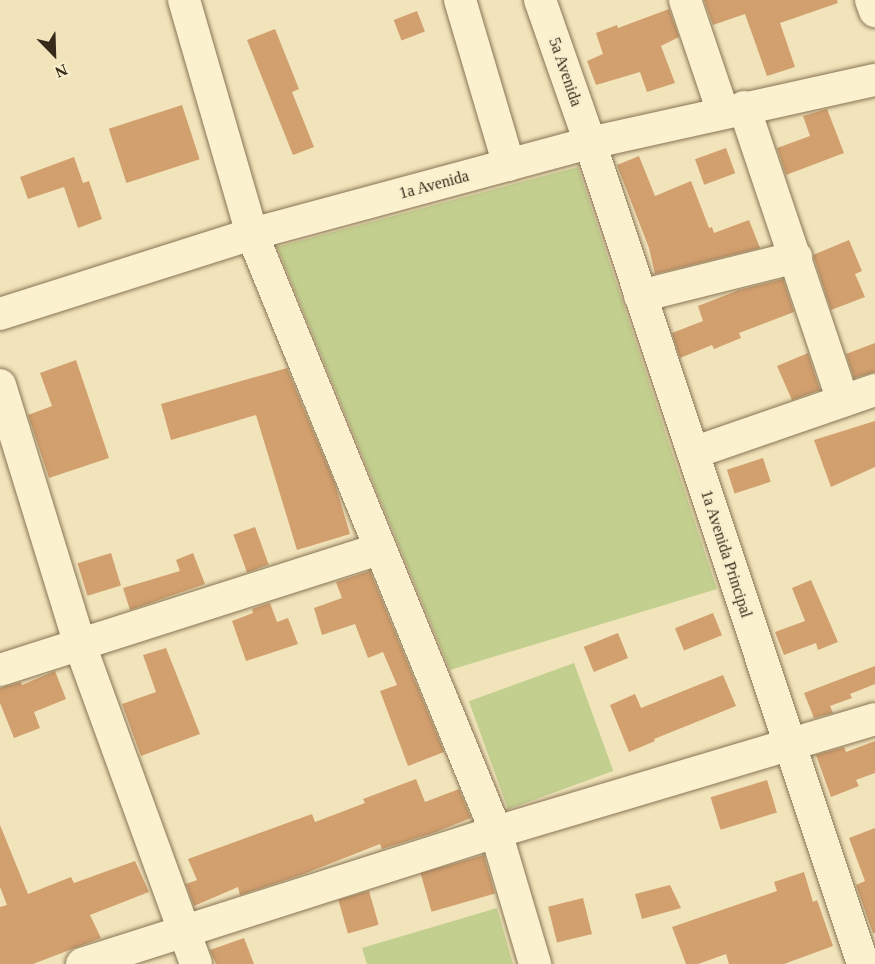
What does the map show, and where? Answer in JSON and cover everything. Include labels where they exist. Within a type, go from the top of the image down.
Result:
[{"type":"street","points":[[183,0],[252,234],[496,832],[535,964]]},
{"type":"street","points":[[460,0],[509,165]]},
{"type":"street","name":"5a Avenida","points":[[540,0],[590,143]]},
{"type":"street","points":[[685,0],[796,256],[843,401]]},
{"type":"street","points":[[871,0],[875,11]]},
{"type":"street","name":"1a Avenida","points":[[0,314],[252,234],[590,143],[734,109],[875,80]]},
{"type":"street","name":"1a Avenida Principal","points":[[590,143],[863,964]]},
{"type":"street","points":[[640,296],[796,256]]},
{"type":"street","points":[[0,385],[80,645],[196,964]]},
{"type":"street","points":[[693,453],[875,390]]},
{"type":"street","points":[[0,670],[379,549]]},
{"type":"street","points":[[82,964],[496,832],[875,719]]},
{"type":"green space","points":[[578,167],[717,589],[450,670],[277,247]]},
{"type":"green space","points":[[574,663],[613,771],[508,809],[469,701]]},
{"type":"green space","points":[[497,908],[513,964],[367,964],[362,948]]},
{"type":"building","points":[[704,0],[837,0],[838,3],[780,23],[795,67],[767,76],[745,14],[713,25]]},
{"type":"building","points":[[669,9],[679,37],[661,46],[675,83],[647,92],[640,72],[596,85],[587,61],[603,54],[596,33],[617,25],[618,28]]},
{"type":"building","points":[[417,11],[425,32],[402,40],[394,20]]},
{"type":"building","points":[[275,29],[299,89],[292,92],[314,147],[293,155],[247,40]]},
{"type":"building","points":[[182,105],[200,159],[126,183],[109,129]]},
{"type":"building","points":[[827,109],[844,153],[786,175],[777,148],[810,136],[803,116]]},
{"type":"building","points":[[726,148],[735,173],[704,185],[695,159]]},
{"type":"building","points":[[639,156],[655,196],[691,181],[709,228],[712,227],[714,233],[749,220],[760,248],[655,274],[649,248],[617,165]]},
{"type":"building","points":[[74,157],[83,183],[89,181],[102,219],[78,228],[64,187],[28,199],[20,177]]},
{"type":"building","points":[[849,240],[862,271],[855,274],[865,297],[831,310],[813,255]]},
{"type":"building","points":[[783,279],[794,312],[739,333],[741,338],[714,349],[712,345],[680,358],[672,333],[703,321],[698,306],[739,290]]},
{"type":"building","points":[[875,343],[875,372],[854,378],[846,354]]},
{"type":"building","points":[[808,353],[820,390],[792,400],[777,366]]},
{"type":"building","points":[[76,360],[109,458],[49,478],[28,415],[52,406],[40,373]]},
{"type":"building","points":[[287,368],[335,484],[350,534],[297,550],[256,415],[171,440],[161,404]]},
{"type":"building","points":[[875,421],[875,467],[831,487],[814,440]]},
{"type":"building","points":[[763,458],[771,482],[735,494],[727,470]]},
{"type":"building","points":[[255,527],[269,565],[247,572],[233,535]]},
{"type":"building","points":[[111,553],[121,586],[87,596],[78,563]]},
{"type":"building","points":[[193,553],[205,584],[130,610],[123,588],[180,571],[176,560]]},
{"type":"building","points":[[370,571],[444,752],[408,766],[380,691],[397,685],[383,652],[368,658],[355,624],[322,635],[314,608],[342,598],[336,582]]},
{"type":"building","points":[[811,580],[838,642],[818,650],[816,643],[784,655],[775,632],[805,621],[792,588]]},
{"type":"building","points":[[270,603],[277,622],[288,618],[298,644],[246,661],[232,621],[253,613],[252,609]]},
{"type":"building","points":[[713,613],[722,635],[684,651],[675,628]]},
{"type":"building","points":[[618,633],[628,658],[594,672],[584,647]]},
{"type":"building","points":[[166,648],[200,734],[141,756],[122,704],[156,692],[143,655]]},
{"type":"building","points":[[875,666],[875,684],[850,694],[852,698],[830,706],[833,713],[814,718],[804,693]]},
{"type":"building","points":[[55,671],[66,699],[34,712],[40,728],[14,738],[0,703],[0,688],[21,682],[22,685]]},
{"type":"building","points":[[723,675],[736,706],[654,739],[655,741],[629,752],[610,705],[635,694],[641,708]]},
{"type":"building","points":[[875,741],[875,773],[856,780],[859,786],[831,797],[816,755],[844,747],[846,752]]},
{"type":"building","points":[[416,779],[425,802],[459,789],[471,818],[382,849],[380,844],[301,875],[240,895],[238,887],[194,906],[186,884],[197,880],[188,859],[312,814],[315,822],[365,803],[363,799]]},
{"type":"building","points":[[767,780],[777,813],[721,830],[711,797]]},
{"type":"building","points":[[0,825],[28,894],[71,877],[74,883],[135,861],[149,892],[90,915],[101,938],[33,964],[0,964],[0,907],[7,905],[0,887]]},
{"type":"building","points":[[875,828],[875,933],[873,933],[856,885],[865,881],[849,838]]},
{"type":"building","points":[[484,855],[495,893],[432,912],[421,873]]},
{"type":"building","points":[[804,872],[813,902],[817,900],[833,946],[784,964],[729,964],[726,954],[698,964],[686,964],[672,927],[777,891],[774,882]]},
{"type":"building","points":[[670,885],[681,908],[642,919],[635,894]]},
{"type":"building","points":[[369,891],[379,925],[348,933],[338,900]]},
{"type":"building","points":[[583,898],[592,934],[557,943],[548,907]]},
{"type":"building","points":[[244,938],[254,964],[216,964],[210,950]]}]
